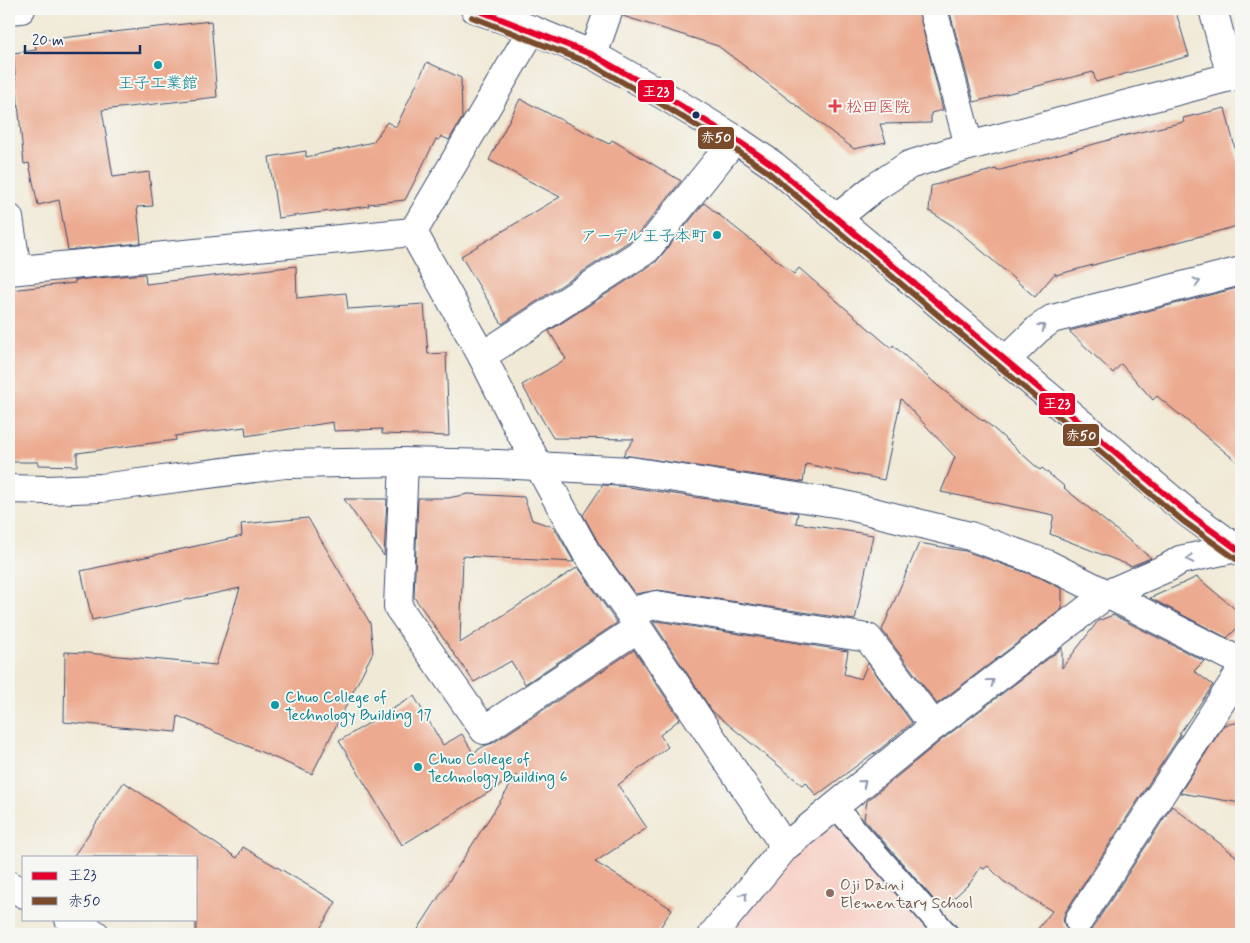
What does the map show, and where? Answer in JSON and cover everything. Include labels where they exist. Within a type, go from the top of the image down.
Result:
[{"type":"street","points":[[9,10],[21,9]]},
{"type":"street","points":[[475,9],[593,55],[665,96],[773,165],[1189,514],[1240,550]]},
{"type":"street","points":[[593,55],[609,9]]},
{"type":"street","points":[[933,9],[969,146]]},
{"type":"street","points":[[837,218],[874,188],[909,164],[969,146],[1236,76],[1213,9]]},
{"type":"street","points":[[413,232],[532,30]]},
{"type":"street","points":[[482,356],[647,249],[735,139]]},
{"type":"street","points":[[9,218],[13,270],[413,232]]},
{"type":"street","points":[[413,232],[482,356],[586,552],[785,847]]},
{"type":"street","points":[[1006,360],[1038,329],[1052,320],[1241,271]]},
{"type":"street","points":[[404,462],[398,607],[484,730],[656,605],[868,638],[934,726]]},
{"type":"street","points":[[9,489],[101,488],[285,464],[404,462],[631,471],[841,504],[970,536],[1047,564],[1241,662]]},
{"type":"street","points":[[713,934],[785,847],[934,726],[1107,594],[1169,567],[1180,560],[1240,550]]},
{"type":"street","points":[[1078,920],[1241,671]]},
{"type":"street","points":[[9,885],[22,893]]},
{"type":"street","points":[[71,920],[95,934]]},
{"type":"lane","points":[[835,806],[947,934]]},
{"type":"shaded area","name":"Oji Daini Elementary School","points":[[842,825],[938,934],[726,934],[818,828]]},
{"type":"building","points":[[624,9],[918,9],[943,110],[931,113],[931,123],[880,124],[886,142],[854,149],[718,46],[623,16]]},
{"type":"building","points":[[949,9],[1175,9],[1189,56],[1096,82],[1093,72],[974,102]]},
{"type":"building","points":[[211,21],[217,97],[102,110],[113,177],[149,172],[153,206],[137,207],[141,243],[68,250],[59,200],[38,205],[29,163],[24,164],[13,53],[36,50],[35,41]]},
{"type":"building","points":[[427,62],[461,78],[462,118],[449,140],[441,136],[439,140],[436,139],[405,200],[278,218],[269,157],[306,151],[306,157],[373,142],[387,122],[396,127]]},
{"type":"building","points":[[520,99],[609,144],[612,140],[681,181],[636,237],[502,324],[461,256],[560,197],[489,160]]},
{"type":"building","points":[[1225,108],[1241,173],[1241,225],[1056,275],[1055,273],[1035,297],[953,226],[929,211],[931,186],[996,169],[997,171],[1127,135],[1184,122],[1183,118]]},
{"type":"building","points":[[704,203],[794,274],[799,268],[891,348],[893,345],[938,386],[984,420],[1040,470],[1042,468],[1151,558],[1131,566],[1050,534],[1054,515],[941,492],[955,457],[901,399],[884,480],[806,464],[803,482],[623,455],[634,439],[553,438],[522,385],[566,359],[549,331],[656,262]]},
{"type":"building","points":[[296,266],[297,298],[346,293],[348,309],[424,304],[428,354],[446,353],[449,436],[382,434],[382,429],[334,431],[333,422],[246,436],[245,427],[175,436],[176,440],[77,453],[77,466],[38,465],[38,462],[9,462],[9,290],[75,283],[75,280],[145,274],[146,284]]},
{"type":"building","points":[[1241,287],[1241,465],[1157,396],[1153,400],[1121,364],[1113,373],[1069,331]]},
{"type":"building","points":[[603,485],[629,487],[798,513],[796,523],[873,535],[855,620],[658,590],[635,594],[599,544],[583,515]]},
{"type":"building","points":[[468,494],[524,497],[532,520],[554,527],[574,562],[463,556],[460,643],[578,567],[617,623],[525,684],[511,661],[474,682],[414,597],[418,498],[448,498]]},
{"type":"building","points":[[344,499],[387,499],[384,556]]},
{"type":"building","points":[[308,518],[370,623],[373,652],[312,774],[178,716],[176,732],[64,722],[65,652],[216,665],[240,588],[92,620],[81,571],[242,536],[241,524]]},
{"type":"building","points":[[919,543],[965,551],[1041,578],[1062,589],[1062,609],[937,704],[882,630]]},
{"type":"building","points":[[1197,577],[1241,614],[1241,624],[1227,638],[1150,598]]},
{"type":"building","points":[[1113,615],[1204,661],[1194,671],[1213,685],[1179,734],[1181,734],[1066,911],[1063,919],[1065,927],[1070,933],[1074,934],[1034,934],[1052,911],[1003,881],[988,866],[984,869],[981,867],[970,883],[942,909],[864,819],[867,801],[944,738],[1062,648],[1062,668],[1098,621]]},
{"type":"building","points":[[657,621],[848,651],[844,674],[861,679],[868,663],[912,723],[874,754],[875,752],[816,796],[806,782],[802,785],[712,711],[653,622]]},
{"type":"building","points":[[634,650],[680,719],[660,735],[668,747],[618,785],[647,828],[595,862],[672,909],[656,934],[415,934],[517,775],[402,845],[339,741],[414,696],[443,745],[462,734],[473,753],[493,743]]},
{"type":"building","points":[[1241,722],[1241,803],[1180,793],[1224,725]]},
{"type":"building","points":[[124,782],[237,858],[243,847],[336,902],[317,934],[196,934],[196,920],[198,920],[198,856],[74,856]]},
{"type":"building","points":[[1172,806],[1241,860],[1241,934],[1085,934],[1092,929]]},
{"type":"transit line","name":"王23","points":[[475,9],[593,55],[665,96],[773,165],[1189,514],[1241,552]]},
{"type":"transit line","name":"赤50","points":[[472,17],[589,63],[730,146],[768,172],[1183,521],[1236,559]]},
{"type":"place","name":"王子工業館","points":[[158,65]]},
{"type":"place","name":"松田医院","points":[[835,106]]},
{"type":"place","name":"アーデル王子本町","points":[[717,235]]},
{"type":"place","name":"Chuo College of Technology Building 17","points":[[275,705]]},
{"type":"place","name":"Chuo College of Technology Building 6","points":[[418,767]]},
{"type":"place","name":"Oji Daini Elementary School","points":[[830,893]]}]
